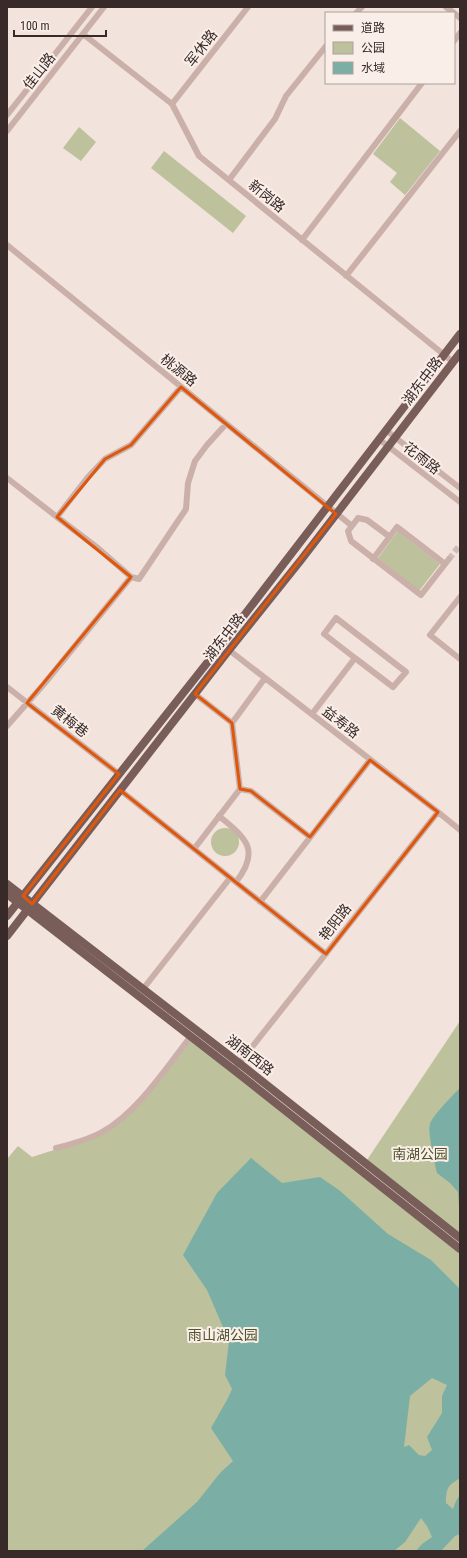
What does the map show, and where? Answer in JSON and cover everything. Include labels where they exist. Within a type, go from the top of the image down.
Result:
[{"type":"main road","name":"湖东中路","points":[[7,916],[222,644],[460,334]]},
{"type":"main road","name":"湖东中路","points":[[7,936],[396,438],[460,353]]},
{"type":"main road","points":[[7,884],[20,899],[30,907]]},
{"type":"main road","points":[[7,894],[20,899]]},
{"type":"main road","name":"湖南西路","points":[[30,907],[143,989],[460,1249]]},
{"type":"main road","name":"湖南西路","points":[[30,907],[191,1036],[237,1066],[460,1238]]},
{"type":"street","name":"佳山路","points":[[7,131],[104,7]]},
{"type":"street","name":"军休路","points":[[172,104],[248,7]]},
{"type":"street","name":"佳山路","points":[[7,114],[89,8]]},
{"type":"street","points":[[89,8],[97,16]]},
{"type":"street","name":"新岗路","points":[[83,34],[172,104],[199,156],[453,362]]},
{"type":"street","points":[[229,180],[275,119],[286,96],[325,47]]},
{"type":"street","points":[[302,240],[421,84]]},
{"type":"street","points":[[346,276],[460,132]]},
{"type":"street","name":"桃源路","points":[[7,245],[352,526]]},
{"type":"street","points":[[57,517],[88,477],[105,459],[131,445],[181,387]]},
{"type":"street","points":[[7,478],[99,549],[131,577],[139,579],[186,509],[188,483],[195,461],[226,424]]},
{"type":"street","points":[[387,431],[460,488]]},
{"type":"street","name":"花雨路","points":[[380,440],[460,502]]},
{"type":"street","points":[[373,559],[398,527],[447,562],[421,595],[373,559],[351,541],[348,531],[358,518],[367,520],[390,537]]},
{"type":"street","points":[[7,726],[131,577]]},
{"type":"street","points":[[460,598],[430,635],[460,659]]},
{"type":"street","points":[[336,618],[406,672],[393,687],[355,658],[324,634],[336,618]]},
{"type":"street","name":"益寿路","points":[[229,650],[438,812]]},
{"type":"street","points":[[312,714],[355,658]]},
{"type":"street","points":[[194,849],[240,790],[232,723],[265,678]]},
{"type":"street","name":"黄梅巷","points":[[7,687],[119,774]]},
{"type":"street","points":[[195,694],[232,723]]},
{"type":"street","points":[[260,902],[370,760]]},
{"type":"street","points":[[120,790],[326,954]]},
{"type":"street","points":[[240,790],[251,790],[310,838]]},
{"type":"street","points":[[438,812],[460,830]]},
{"type":"street","name":"艳阳路","points":[[237,1066],[438,812]]},
{"type":"street","points":[[219,816],[239,832],[248,846],[248,859],[243,873],[236,882]]},
{"type":"street","points":[[143,989],[230,878]]},
{"type":"street","points":[[56,1148],[101,1133],[119,1122],[148,1091],[191,1036]]},
{"type":"highlighted area","points":[[181,387],[336,514],[195,694],[232,723],[240,789],[251,791],[310,837],[370,760],[438,812],[326,954],[120,790],[32,904],[23,896],[119,774],[27,703],[131,577],[57,517],[105,459],[131,445]]},
{"type":"green space","points":[[400,118],[440,151],[405,195],[390,182],[397,173],[373,154]]},
{"type":"green space","points":[[79,127],[96,142],[81,161],[63,148]]},
{"type":"green space","points":[[164,151],[246,216],[233,233],[151,168]]},
{"type":"green space","points":[[398,531],[440,564],[419,591],[378,558]]},
{"type":"green space","points":[[225,828],[235,832],[239,842],[235,852],[225,856],[215,852],[211,842],[215,832]]},
{"type":"green space","name":"南湖公园","points":[[460,1021],[460,1238],[365,1163]]},
{"type":"green space","name":"雨山湖公园","points":[[191,1036],[460,1249],[460,1551],[7,1551],[7,1159],[18,1146],[32,1157],[79,1142],[119,1122]]},
{"type":"water","points":[[460,1088],[460,1221],[458,1192],[450,1183],[437,1173],[429,1128],[435,1116]]},
{"type":"water","points":[[251,1158],[282,1183],[320,1177],[339,1190],[388,1234],[431,1260],[460,1289],[460,1478],[448,1488],[446,1493],[446,1503],[453,1509],[460,1495],[460,1534],[455,1536],[441,1551],[416,1551],[422,1544],[432,1537],[421,1518],[405,1542],[394,1551],[142,1551],[197,1502],[220,1473],[233,1461],[211,1428],[232,1389],[225,1375],[229,1341],[207,1290],[183,1255],[217,1193]],"holes":[[[432,1378],[447,1385],[442,1396],[442,1413],[427,1437],[432,1450],[425,1456],[419,1455],[409,1445],[404,1447],[410,1396]]]},
{"type":"tunnel","points":[[449,559],[460,545]]}]
